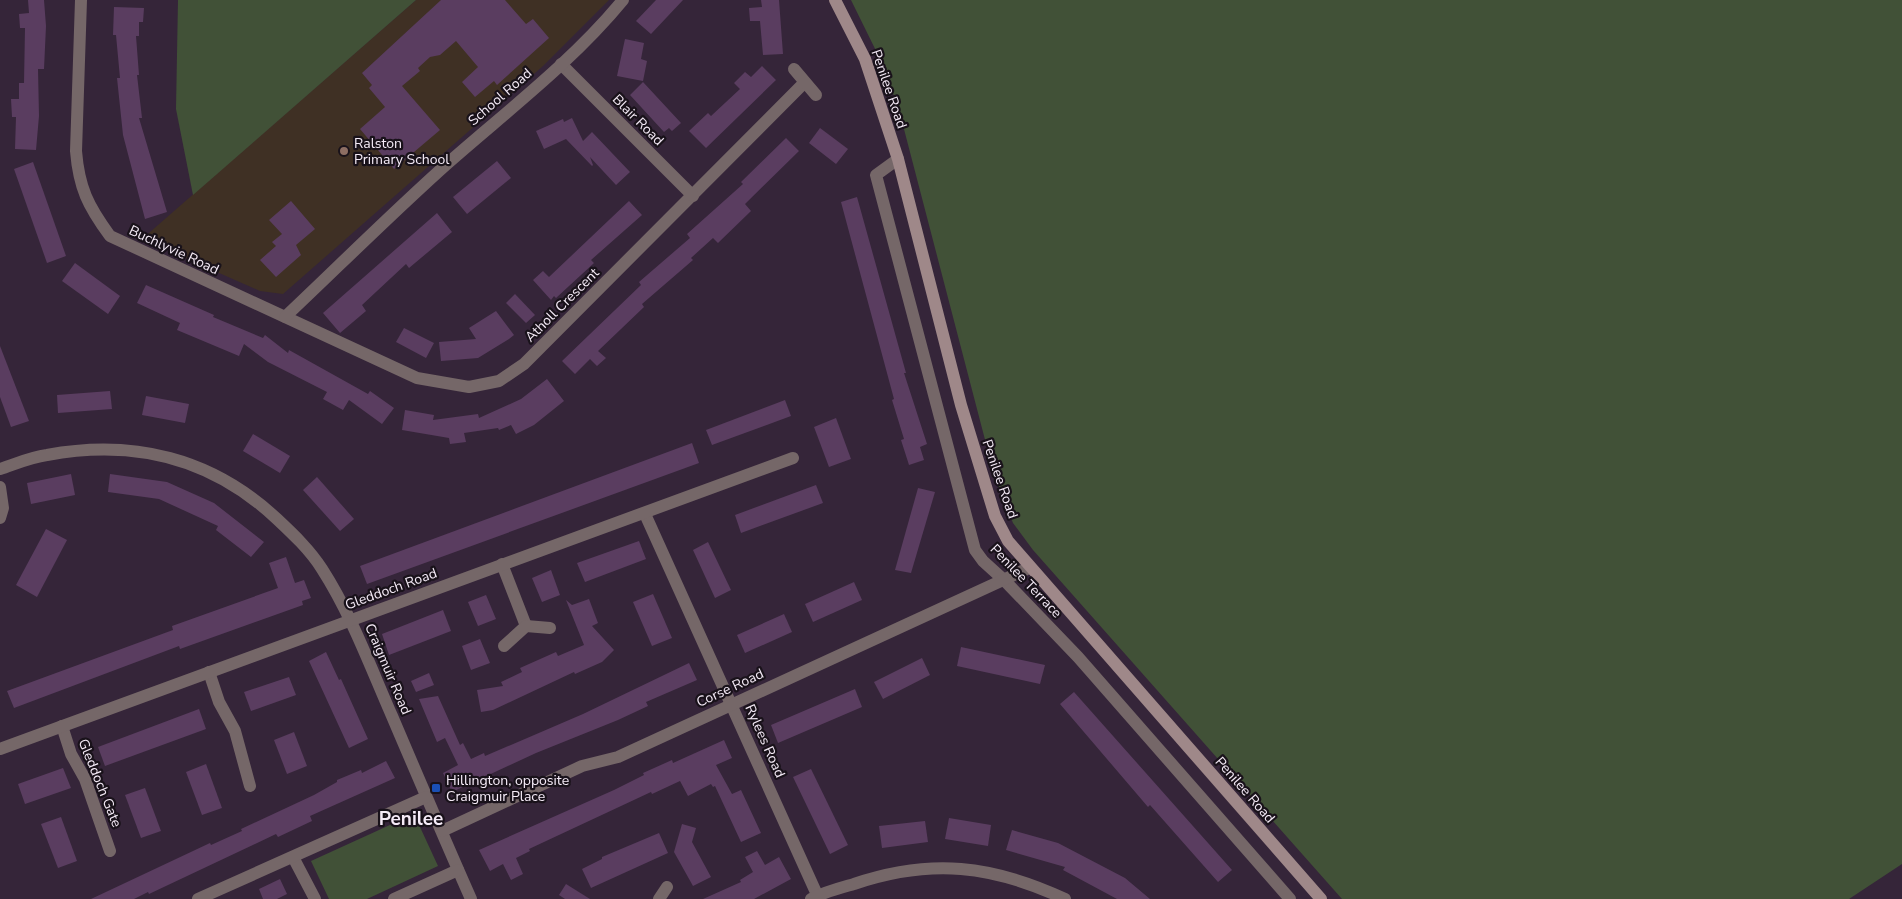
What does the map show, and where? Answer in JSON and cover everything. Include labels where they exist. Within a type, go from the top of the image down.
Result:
[{"type":"street","name":"Buchlyvie Road","points":[[81,0],[76,150],[78,175],[92,210],[110,236],[284,317]]},
{"type":"street","name":"School Road","points":[[284,317],[442,168],[561,64],[609,18],[623,0]]},
{"type":"street","name":"Penilee Road","points":[[835,0],[865,59],[898,159],[961,405],[995,516],[1008,541],[1029,568],[1321,899]]},
{"type":"street","name":"Blair Road","points":[[561,64],[693,196]]},
{"type":"street","points":[[794,69],[816,95]]},
{"type":"street","name":"Atholl Crescent","points":[[284,317],[417,378],[469,387],[499,381],[524,364],[804,83]]},
{"type":"street","name":"Penilee Terrace","points":[[898,159],[876,175],[975,550],[983,561],[1005,581],[1078,657],[1290,899]]},
{"type":"street","name":"Craigmuir Road","points":[[0,469],[45,455],[96,449],[153,453],[196,465],[230,481],[266,508],[296,536],[322,568],[351,620],[471,899]]},
{"type":"street","name":"Gleddoch Road","points":[[0,749],[502,564],[645,514],[793,458]]},
{"type":"street","points":[[0,487],[3,508],[0,518]]},
{"type":"street","name":"Rylees Road","points":[[645,514],[732,704],[816,898]]},
{"type":"street","points":[[502,564],[526,626]]},
{"type":"street","name":"Corse Road","points":[[442,831],[582,766],[618,757],[1005,581],[1029,568]]},
{"type":"street","points":[[504,646],[526,626],[550,628]]},
{"type":"street","points":[[209,672],[218,702],[235,731],[250,786]]},
{"type":"street","name":"Gleddoch Gate","points":[[62,726],[71,754],[85,779],[110,851]]},
{"type":"street","points":[[198,899],[426,797]]},
{"type":"street","points":[[294,857],[315,899]]},
{"type":"street","points":[[816,898],[889,872],[933,868],[980,870],[1043,889],[1065,899]]},
{"type":"street","points":[[394,899],[458,870]]},
{"type":"street","points":[[659,899],[667,887]]},
{"type":"shaded area","name":"Ralston Primary School","points":[[416,0],[609,0],[543,66],[283,294],[260,291],[142,239]]},
{"type":"green space","points":[[178,0],[416,0],[193,195],[176,109]]},
{"type":"green space","points":[[851,0],[1902,0],[1902,864],[1849,899],[1342,899],[1033,550],[1013,523],[995,478],[899,110],[883,65]]},
{"type":"green space","points":[[414,814],[438,866],[367,899],[329,899],[311,861]]},
{"type":"building","points":[[28,0],[44,0],[46,26],[44,69],[38,69],[39,116],[36,150],[15,149],[16,117],[12,117],[11,99],[19,99],[19,83],[24,83],[25,28],[20,28],[19,14],[29,13]]},
{"type":"building","points":[[441,0],[505,0],[526,24],[533,19],[549,38],[497,85],[494,81],[475,97],[462,82],[478,67],[456,41],[440,55],[430,57],[418,68],[420,71],[402,86],[440,130],[394,169],[360,129],[385,107],[369,88],[372,85],[362,73]]},
{"type":"building","points":[[656,0],[683,0],[651,34],[636,21]]},
{"type":"building","points":[[761,0],[779,0],[783,54],[763,55],[760,21],[750,21],[749,8],[762,7]]},
{"type":"building","points":[[114,7],[144,8],[143,22],[139,22],[139,36],[136,36],[139,75],[137,75],[142,118],[139,118],[167,212],[145,219],[123,135],[117,78],[120,78],[116,35],[113,35]]},
{"type":"building","points":[[625,39],[644,43],[641,59],[647,61],[643,81],[617,76]]},
{"type":"building","points":[[762,66],[776,80],[706,148],[689,131],[708,113],[711,116],[740,89],[734,83],[745,72],[751,77]]},
{"type":"building","points":[[643,82],[681,123],[672,131],[669,128],[664,132],[630,95]]},
{"type":"building","points":[[572,118],[583,141],[592,132],[630,172],[616,185],[590,157],[592,166],[566,139],[544,149],[536,131],[563,119],[564,122]]},
{"type":"building","points":[[820,128],[848,149],[836,164],[809,143]]},
{"type":"building","points":[[786,138],[799,151],[745,204],[751,211],[718,243],[713,238],[691,258],[693,260],[642,304],[644,307],[598,351],[606,358],[597,366],[590,359],[575,374],[562,361],[641,285],[639,282],[690,238],[687,234],[743,184],[741,182]]},
{"type":"building","points":[[497,161],[511,178],[467,214],[453,197]]},
{"type":"building","points":[[33,162],[66,256],[47,263],[14,169]]},
{"type":"building","points":[[857,197],[906,373],[904,373],[927,444],[920,447],[924,460],[909,465],[901,440],[904,439],[892,400],[894,399],[841,202]]},
{"type":"building","points":[[291,201],[315,229],[296,245],[301,255],[276,277],[260,260],[276,246],[272,242],[282,234],[269,220]]},
{"type":"building","points":[[629,201],[642,215],[591,260],[594,263],[556,298],[554,296],[551,300],[533,280],[543,271],[549,277]]},
{"type":"building","points":[[437,213],[452,232],[409,268],[406,264],[362,305],[366,311],[340,333],[323,313]]},
{"type":"building","points":[[75,263],[120,296],[108,314],[62,281]]},
{"type":"building","points":[[146,285],[214,315],[213,317],[263,338],[265,335],[288,353],[289,350],[368,394],[370,391],[394,408],[382,424],[349,400],[343,410],[323,399],[327,392],[268,362],[244,344],[239,356],[177,330],[180,323],[137,303]]},
{"type":"building","points":[[515,294],[535,315],[526,323],[506,303]]},
{"type":"building","points":[[496,311],[514,335],[478,358],[441,361],[439,342],[476,339],[469,328]]},
{"type":"building","points":[[404,328],[434,343],[426,358],[396,342]]},
{"type":"building","points":[[0,346],[29,421],[11,427],[0,397]]},
{"type":"building","points":[[547,379],[564,401],[534,425],[516,434],[511,425],[499,430],[498,428],[464,433],[466,442],[450,444],[449,438],[402,430],[405,410],[434,415],[433,420],[478,414],[479,418],[521,399]]},
{"type":"building","points":[[110,391],[112,409],[58,413],[57,395]]},
{"type":"building","points":[[146,396],[189,404],[185,423],[142,415]]},
{"type":"building","points":[[785,400],[791,416],[712,445],[706,430]]},
{"type":"building","points":[[836,418],[851,459],[829,467],[814,427]]},
{"type":"building","points":[[253,434],[290,456],[280,473],[243,451]]},
{"type":"building","points":[[692,443],[699,463],[367,584],[360,566]]},
{"type":"building","points":[[71,474],[75,495],[31,504],[27,483]]},
{"type":"building","points":[[110,474],[167,482],[214,503],[264,542],[251,557],[216,530],[218,526],[159,499],[108,492]]},
{"type":"building","points":[[317,477],[354,519],[340,531],[303,490]]},
{"type":"building","points":[[816,485],[823,503],[741,533],[735,515]]},
{"type":"building","points":[[918,488],[935,492],[911,573],[895,570]]},
{"type":"building","points":[[46,529],[67,540],[37,597],[16,585]]},
{"type":"building","points":[[639,541],[646,559],[585,582],[577,563]]},
{"type":"building","points":[[708,542],[731,590],[715,598],[693,550]]},
{"type":"building","points":[[286,557],[295,583],[304,580],[311,598],[302,601],[303,605],[180,649],[179,646],[14,708],[7,691],[173,630],[172,626],[278,588],[269,563]]},
{"type":"building","points":[[551,570],[560,595],[542,602],[532,578]]},
{"type":"building","points":[[854,582],[862,600],[813,622],[805,604]]},
{"type":"building","points":[[653,594],[672,638],[652,646],[633,602]]},
{"type":"building","points":[[486,595],[496,619],[478,626],[468,602]]},
{"type":"building","points":[[589,599],[598,623],[592,626],[614,650],[602,662],[575,674],[574,672],[493,710],[481,712],[477,690],[503,686],[501,682],[522,672],[520,668],[556,652],[558,656],[584,645],[566,600],[572,605]]},
{"type":"building","points":[[443,610],[451,631],[389,655],[382,634]]},
{"type":"building","points":[[784,614],[792,632],[745,653],[737,635]]},
{"type":"building","points":[[480,639],[490,663],[471,670],[462,646]]},
{"type":"building","points":[[961,647],[1045,665],[1040,684],[957,666]]},
{"type":"building","points":[[326,652],[339,680],[341,679],[368,739],[349,748],[309,661]]},
{"type":"building","points":[[922,658],[930,675],[883,699],[874,682]]},
{"type":"building","points":[[689,663],[697,680],[646,702],[648,706],[618,720],[536,753],[452,792],[443,773],[458,765],[445,738],[437,742],[419,699],[438,696],[460,745],[463,743],[471,759],[484,753],[485,756],[583,714]]},
{"type":"building","points":[[429,673],[434,685],[416,692],[411,681]]},
{"type":"building","points":[[289,677],[296,695],[251,711],[244,692]]},
{"type":"building","points":[[855,689],[862,707],[778,743],[771,725]]},
{"type":"building","points":[[1074,692],[1232,870],[1218,882],[1150,805],[1148,807],[1060,704]]},
{"type":"building","points":[[199,709],[206,729],[105,766],[98,747]]},
{"type":"building","points":[[294,732],[307,766],[287,774],[274,740]]},
{"type":"building","points":[[724,740],[732,758],[716,765],[732,794],[741,790],[761,833],[741,842],[715,786],[713,787],[711,784],[688,796],[680,781],[652,794],[651,792],[529,849],[530,851],[516,858],[523,874],[511,880],[503,864],[490,871],[479,850],[614,790],[644,775],[643,773],[672,760],[673,763]]},
{"type":"building","points":[[386,761],[395,778],[310,816],[312,821],[278,837],[276,834],[149,894],[148,892],[134,899],[91,899],[210,843],[211,845],[242,831],[241,829],[314,795],[337,782],[337,780],[361,770],[362,773]]},
{"type":"building","points":[[206,764],[222,808],[202,815],[186,772]]},
{"type":"building","points":[[63,768],[71,788],[25,804],[18,784]]},
{"type":"building","points":[[811,769],[848,845],[830,854],[793,777]]},
{"type":"building","points":[[145,788],[161,831],[141,838],[125,795]]},
{"type":"building","points":[[61,817],[77,861],[58,868],[41,824]]},
{"type":"building","points":[[949,818],[991,825],[988,846],[945,839]]},
{"type":"building","points":[[925,821],[928,842],[882,848],[879,826]]},
{"type":"building","points":[[682,824],[696,828],[692,842],[711,877],[693,886],[674,852]]},
{"type":"building","points":[[1012,830],[1058,843],[1125,878],[1150,899],[1117,899],[1063,870],[1065,867],[1006,850]]},
{"type":"building","points":[[659,833],[668,853],[591,888],[582,869],[602,859],[602,857]]},
{"type":"building","points":[[757,851],[765,865],[779,857],[791,879],[754,899],[703,899],[741,882],[740,880],[753,872],[745,857]]},
{"type":"building","points":[[280,879],[287,894],[277,899],[263,899],[259,889]]},
{"type":"building","points":[[566,884],[590,899],[565,899],[559,895]]},
{"type":"place","name":"Ralston Primary School","points":[[344,151]]},
{"type":"place","name":"Hillington, opposite Craigmuir Place","points":[[436,788]]},
{"type":"district","name":"Penilee","points":[[411,819]]}]
